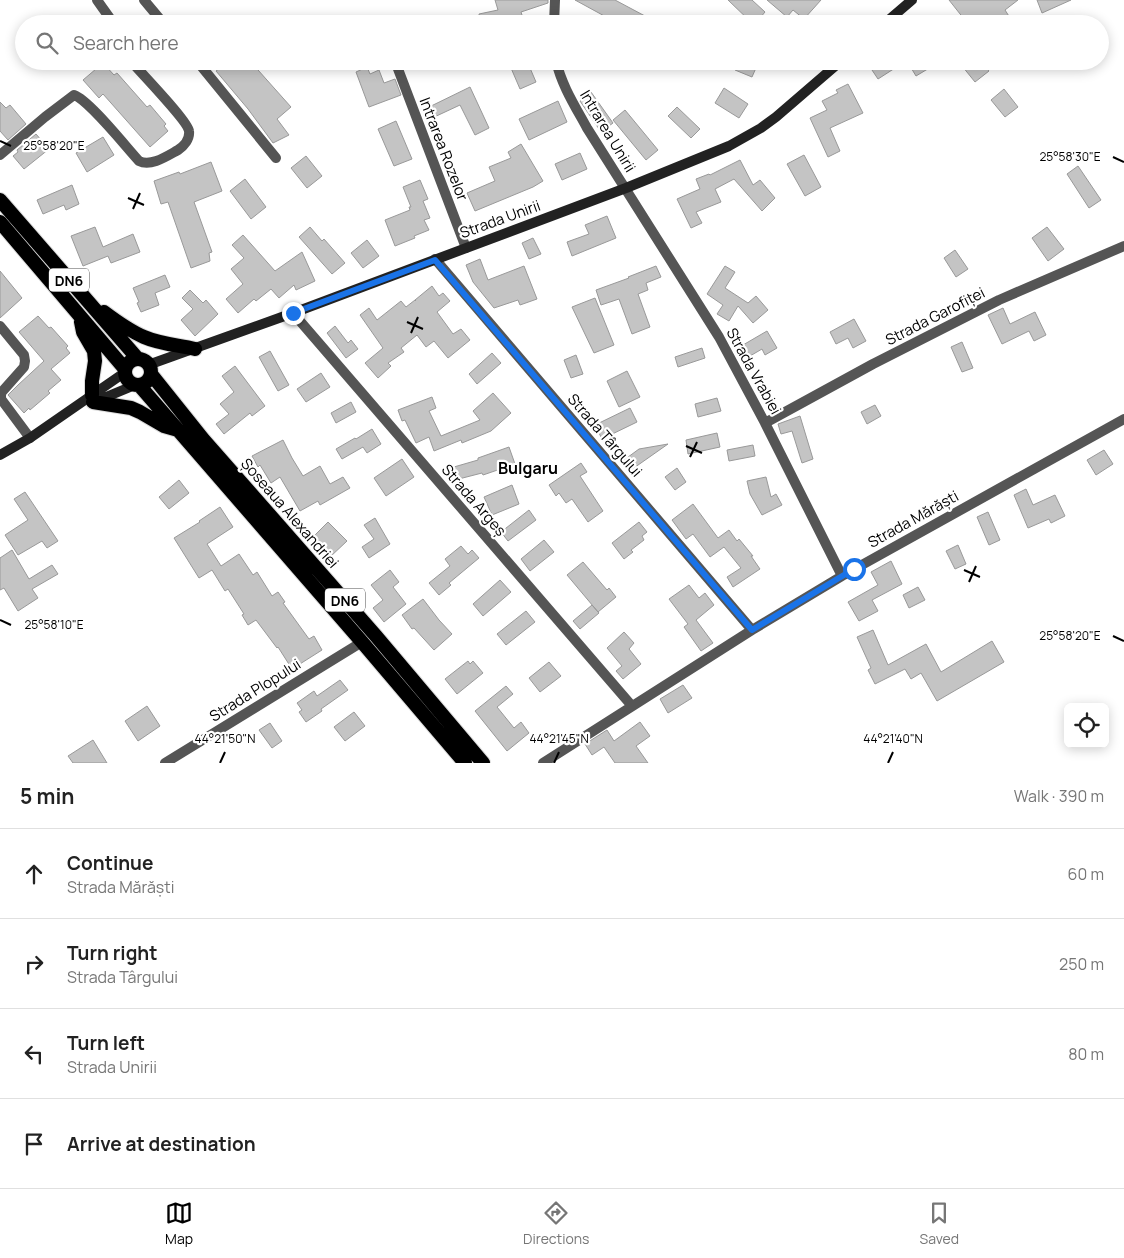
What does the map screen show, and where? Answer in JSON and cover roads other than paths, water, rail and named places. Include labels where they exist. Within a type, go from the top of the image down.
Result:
[{"type":"highway","name":"Șoseaua Alexandriei","points":[[0,200],[146,366],[203,439],[370,629],[483,763]]},
{"type":"highway","name":"DN6","points":[[0,222],[125,371],[128,382],[137,385]]},
{"type":"highway","points":[[83,296],[123,325],[144,337],[165,344],[194,349]]},
{"type":"highway","points":[[80,316],[83,332],[94,351],[93,399],[131,408],[164,426],[178,430]]},
{"type":"highway","points":[[125,371],[126,366],[132,361],[146,366],[146,382],[137,385]]},
{"type":"highway","name":"Șoseaua Alexandriei","points":[[137,385],[362,642],[465,763]]},
{"type":"main road","points":[[894,15],[912,0]]},
{"type":"main road","name":"Strada Unirii","points":[[146,366],[626,188],[743,139],[776,117],[831,70]]},
{"type":"main road","points":[[93,399],[125,371]]},
{"type":"main road","points":[[0,456],[68,412],[93,399],[137,385]]},
{"type":"street","points":[[96,0],[107,15]]},
{"type":"street","points":[[144,0],[156,15]]},
{"type":"street","points":[[554,15],[555,0]]},
{"type":"street","points":[[0,155],[74,95],[81,98],[94,110],[142,163],[148,164],[178,150],[185,144],[188,136],[189,131],[186,124],[139,70]]},
{"type":"street","points":[[204,70],[276,158]]},
{"type":"street","name":"Intrarea Rozelor","points":[[398,70],[466,248]]},
{"type":"street","name":"Intrarea Unirii","points":[[559,70],[562,81],[587,128],[626,188]]},
{"type":"street","name":"Strada Vrabiei","points":[[626,188],[719,337],[765,423],[842,576]]},
{"type":"street","name":"Strada Garofiței","points":[[765,423],[873,364],[999,300],[1124,246]]},
{"type":"street","name":"Strada Târgului","points":[[435,260],[752,630]]},
{"type":"street","name":"Strada Argeș","points":[[293,313],[632,706]]},
{"type":"street","points":[[0,326],[24,355],[25,361],[24,368],[2,393],[1,399],[30,438]]},
{"type":"street","name":"Strada Mărăști","points":[[543,763],[752,630],[842,576],[1124,419]]},
{"type":"street","name":"Strada Plopului","points":[[165,763],[362,642]]},
{"type":"district","name":"Bulgaru","points":[[528,468]]}]
